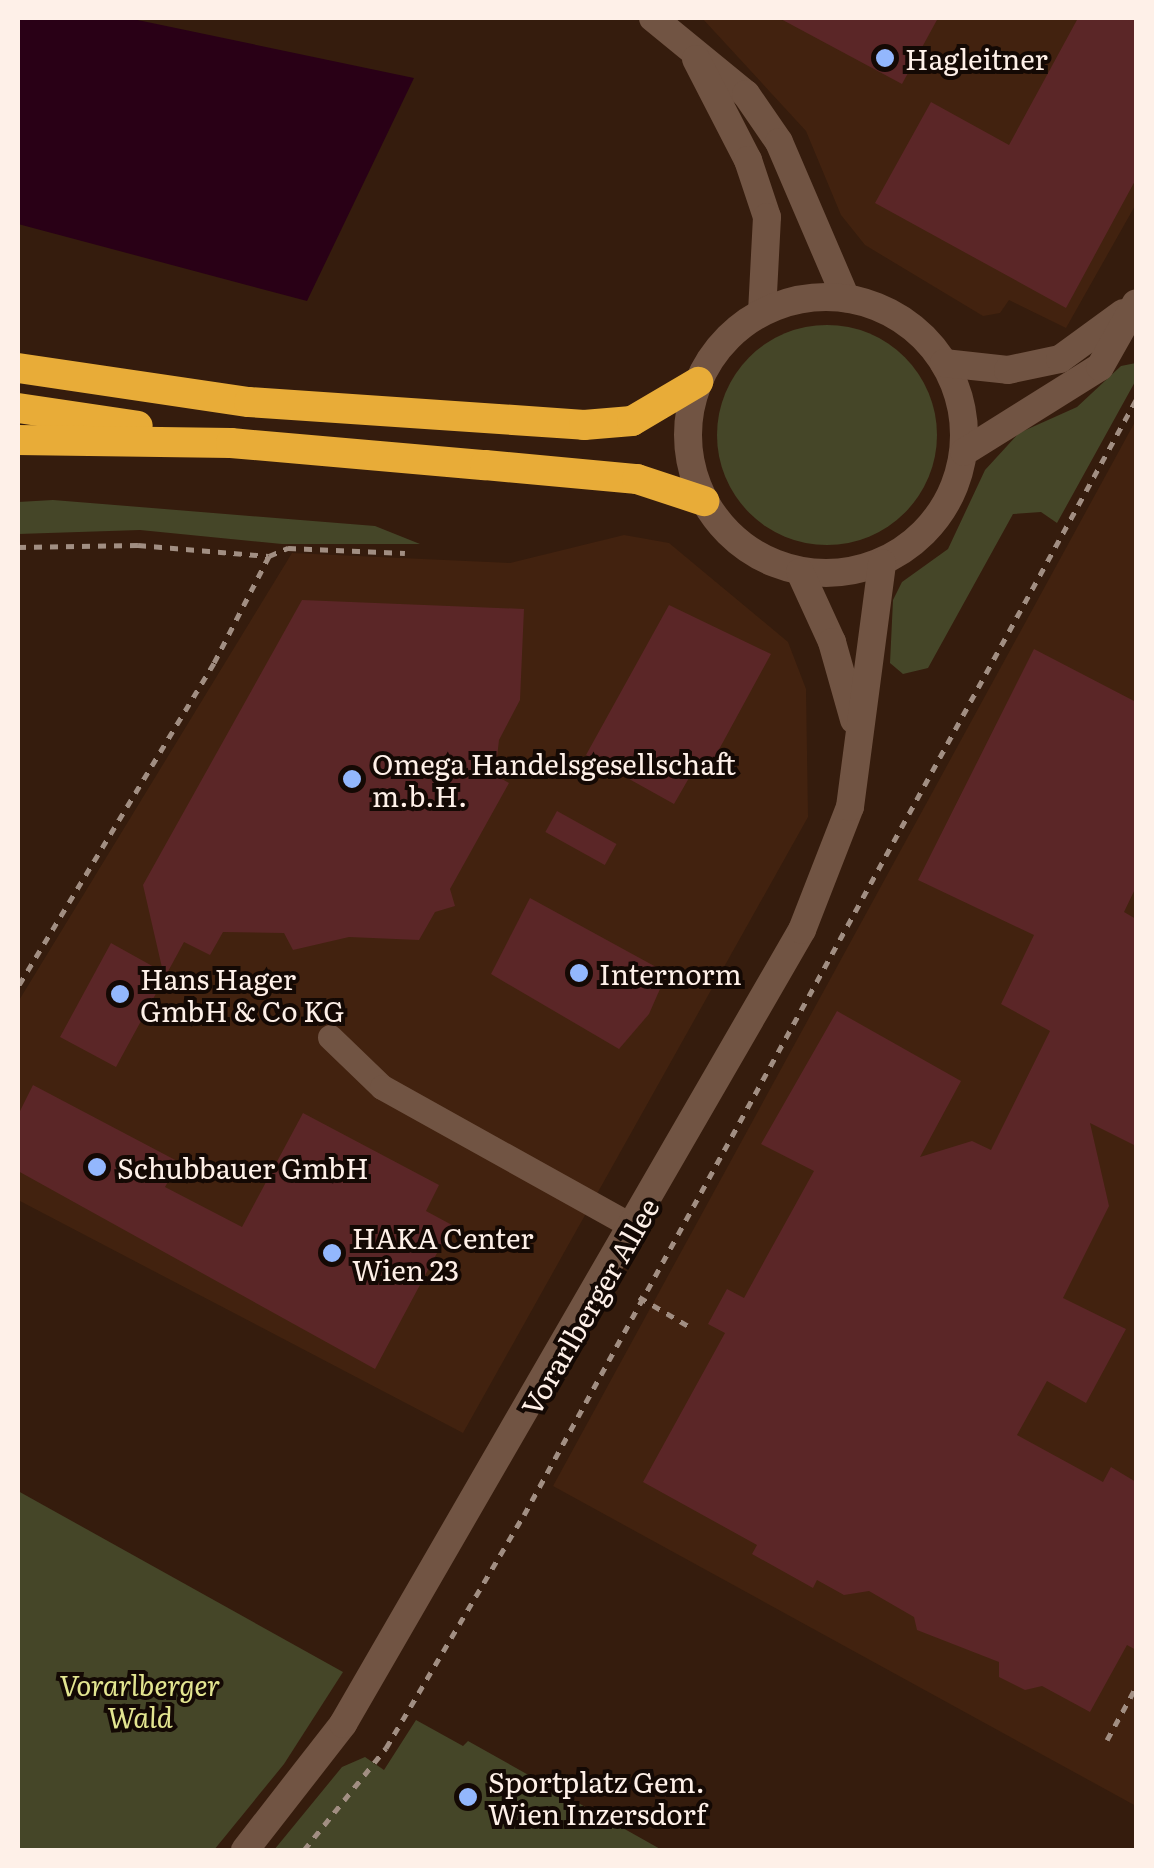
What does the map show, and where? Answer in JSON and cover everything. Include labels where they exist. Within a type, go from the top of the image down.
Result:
[{"type":"highway","points":[[18,356],[84,378]]},
{"type":"highway","points":[[18,368],[249,402],[584,426],[632,421],[698,382]]},
{"type":"highway","points":[[18,408],[231,443]]},
{"type":"highway","points":[[18,440],[231,443],[638,479],[704,501]]},
{"type":"main road","points":[[653,18],[746,94],[779,142],[846,298]]},
{"type":"main road","points":[[693,54],[748,160],[767,217],[762,312]]},
{"type":"main road","points":[[807,298],[846,298],[888,311],[944,363],[963,414],[964,452],[950,497],[922,535],[882,563],[840,574],[800,572],[746,548],[704,501],[689,457],[698,382],[726,340],[762,312],[807,298]]},
{"type":"main road","points":[[944,363],[1008,370],[1060,360],[1136,303]]},
{"type":"main road","points":[[964,452],[1100,367],[1136,303]]},
{"type":"main road","name":"Vorarlberger Allee","points":[[244,1850],[343,1724],[635,1228],[824,884],[850,807],[856,726],[882,563]]},
{"type":"main road","name":"Vorarlberger Allee","points":[[800,572],[832,642],[856,726]]},
{"type":"street","points":[[330,1037],[382,1086],[635,1228]]},
{"type":"path","points":[[304,1850],[386,1748],[524,1515],[639,1297],[1136,400]]},
{"type":"path","points":[[18,547],[138,545],[269,556],[288,548],[404,553]]},
{"type":"path","points":[[18,986],[214,663],[269,556]]},
{"type":"path","points":[[639,1297],[690,1327]]},
{"type":"path","points":[[1107,1740],[1136,1687]]},
{"type":"shaded area","points":[[18,18],[128,18],[414,78],[307,301],[18,224]]},
{"type":"shaded area","points":[[702,18],[1136,18],[1136,204],[1066,328],[1009,300],[1000,313],[983,316],[865,245],[841,215],[806,131]]},
{"type":"shaded area","points":[[1136,420],[1136,1806],[553,1486]]},
{"type":"shaded area","points":[[624,535],[669,543],[788,642],[806,689],[808,817],[463,1433],[18,1200],[18,1002],[292,553],[510,563]]},
{"type":"green space","points":[[827,325],[869,333],[905,357],[929,393],[937,435],[929,477],[905,513],[869,537],[827,545],[785,537],[749,513],[725,477],[717,435],[725,393],[749,357],[785,333]]},
{"type":"green space","points":[[1136,363],[1136,380],[1057,523],[1041,512],[1013,514],[928,668],[903,674],[890,663],[893,600],[902,582],[948,549],[985,470],[1019,433],[1077,407],[1121,366]]},
{"type":"green space","points":[[53,500],[375,526],[420,544],[282,544],[140,530],[18,534],[18,502]]},
{"type":"green space","name":"Vorarlberger Wald","points":[[18,1491],[343,1672],[284,1764],[214,1850],[18,1850]]},
{"type":"green space","name":"Sportplatz Gem. Wien Inzersdorf","points":[[416,1720],[463,1746],[468,1741],[662,1850],[274,1850],[342,1767],[365,1757],[384,1770]]},
{"type":"building","name":"Hagleitner","points":[[779,18],[938,18],[902,84]]},
{"type":"building","points":[[1078,18],[1136,18],[1136,179],[1066,308],[875,203],[931,102],[1009,145]]},
{"type":"building","name":"Omega Handelsgesellschaft m.b.H.","points":[[302,600],[524,609],[520,700],[499,740],[495,775],[509,783],[450,889],[455,906],[435,912],[419,940],[349,937],[293,950],[284,933],[223,932],[210,955],[184,942],[116,1067],[60,1037],[111,943],[163,972],[143,885]]},
{"type":"building","points":[[669,605],[771,654],[704,777],[693,771],[674,804],[586,755]]},
{"type":"building","points":[[1034,649],[1136,702],[1136,887],[1124,912],[1136,919],[1136,1146],[1090,1123],[1109,1206],[1063,1298],[1126,1329],[1086,1403],[1047,1381],[1017,1435],[1103,1482],[1111,1467],[1136,1482],[1136,1650],[1127,1645],[1090,1712],[1042,1686],[1025,1690],[999,1677],[999,1662],[917,1630],[914,1617],[869,1591],[844,1595],[817,1580],[813,1588],[752,1554],[757,1545],[643,1482],[725,1333],[708,1324],[727,1289],[744,1298],[814,1171],[761,1144],[837,1011],[961,1081],[920,1157],[972,1141],[991,1150],[1050,1031],[1001,1004],[1034,935],[918,880]]},
{"type":"building","points":[[557,811],[616,844],[605,865],[545,832]]},
{"type":"building","name":"Internorm","points":[[530,898],[667,973],[649,1014],[619,1049],[491,974]]},
{"type":"building","name":"HAKA Center Wien 23","points":[[33,1085],[179,1162],[165,1187],[242,1227],[303,1113],[439,1185],[426,1211],[452,1225],[375,1369],[18,1171],[18,1115]]},
{"type":"place","name":"Hagleitner","points":[[885,58]]},
{"type":"place","name":"Omega Handelsgesellschaft m.b.H.","points":[[352,779]]},
{"type":"place","name":"Internorm","points":[[579,973]]},
{"type":"place","name":"Hans Hager GmbH & Co KG","points":[[120,994]]},
{"type":"place","name":"Schubbauer GmbH","points":[[97,1167]]},
{"type":"place","name":"HAKA Center Wien 23","points":[[332,1253]]},
{"type":"place","name":"Sportplatz Gem. Wien Inzersdorf","points":[[468,1797]]}]
